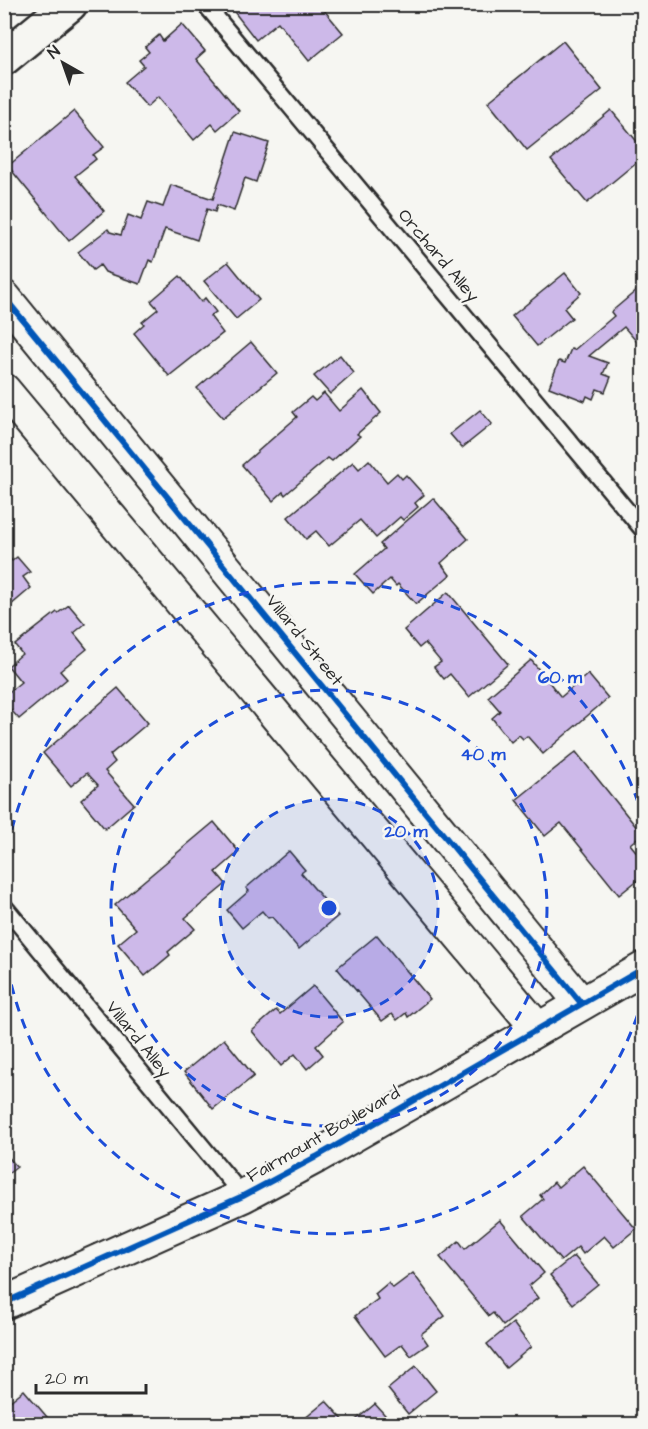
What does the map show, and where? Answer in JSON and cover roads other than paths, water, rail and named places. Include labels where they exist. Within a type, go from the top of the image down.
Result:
[{"type":"street","points":[[4,58],[70,4]]},
{"type":"street","name":"Villard Street","points":[[4,297],[581,1003]]},
{"type":"street","points":[[4,390],[537,1028]]},
{"type":"street","name":"Fairmount Boulevard","points":[[4,1303],[243,1196],[644,968]]},
{"type":"lane","name":"Orchard Alley","points":[[205,4],[644,531]]},
{"type":"lane","name":"Villard Alley","points":[[4,906],[243,1196]]}]
